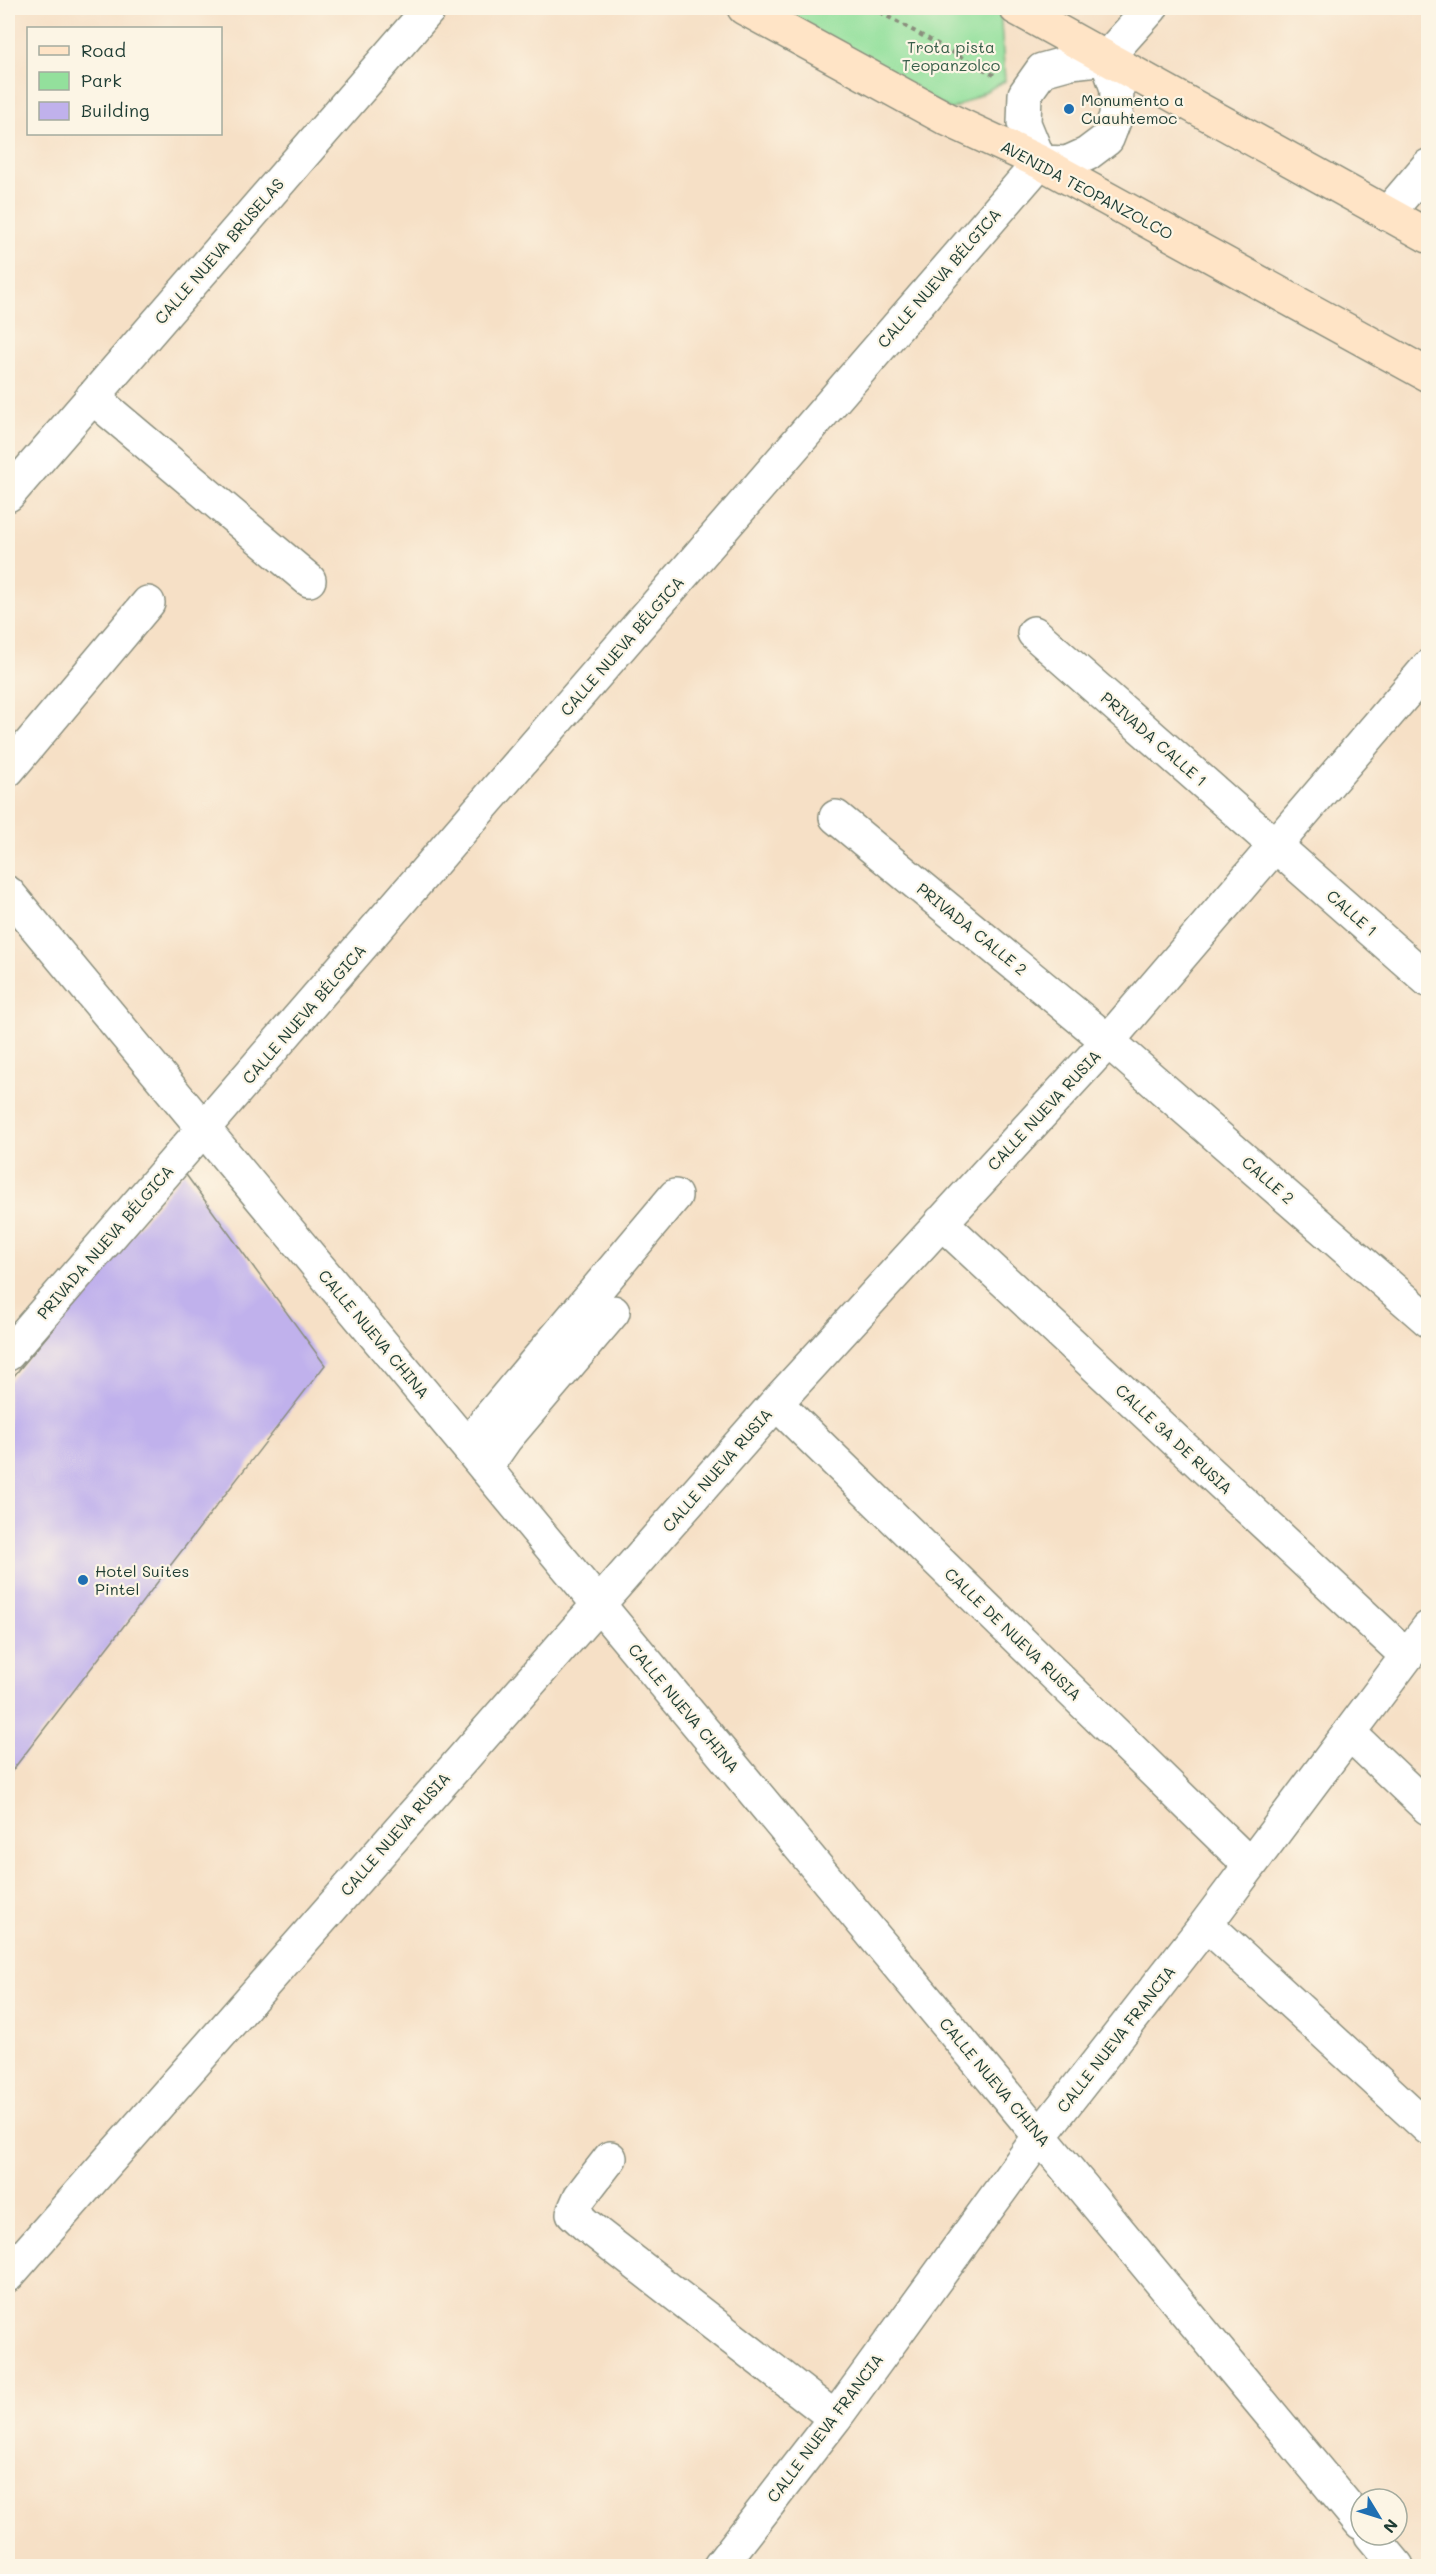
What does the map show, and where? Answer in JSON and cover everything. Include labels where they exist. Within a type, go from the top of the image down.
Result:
[{"type":"main road","name":"AVENIDA TEOPANZOLCO","points":[[744,8],[947,119],[1040,162],[1428,375]]},
{"type":"main road","points":[[1029,11],[1106,58],[1428,236]]},
{"type":"street","name":"CALLE NUEVA BRUSELAS","points":[[8,495],[430,8]]},
{"type":"street","points":[[1106,58],[1117,88],[1116,116],[1107,139],[1087,154],[1067,163],[1040,162],[1024,123],[1025,94],[1042,70],[1071,62],[1106,58],[1151,8]]},
{"type":"street","name":"CALLE NUEVA BÉLGICA","points":[[203,1130],[1040,162]]},
{"type":"street","points":[[1387,214],[1428,166]]},
{"type":"street","points":[[92,397],[309,580]]},
{"type":"street","points":[[8,770],[148,603]]},
{"type":"street","name":"PRIVADA CALLE 1","points":[[1034,633],[1275,845]]},
{"type":"street","name":"CALLE NUEVA RUSIA","points":[[8,2275],[776,1403],[1108,1041],[1428,667]]},
{"type":"street","name":"PRIVADA CALLE 2","points":[[836,817],[1108,1041]]},
{"type":"street","name":"CALLE 1","points":[[1275,845],[1428,980]]},
{"type":"street","name":"CALLE NUEVA CHINA","points":[[8,893],[1349,2509]]},
{"type":"street","name":"CALLE 2","points":[[1108,1041],[1428,1320]]},
{"type":"street","name":"PRIVADA NUEVA BÉLGICA","points":[[8,1354],[203,1130]]},
{"type":"street","points":[[476,1458],[487,1420],[675,1196]]},
{"type":"street","name":"CALLE 3A DE RUSIA","points":[[941,1222],[1407,1656]]},
{"type":"street","points":[[476,1458],[506,1438],[613,1312]]},
{"type":"street","name":"CALLE DE NUEVA RUSIA","points":[[776,1403],[1250,1866]]},
{"type":"street","name":"CALLE NUEVA FRANCIA","points":[[720,2566],[835,2418],[1040,2136],[1206,1924],[1428,1628]]},
{"type":"street","points":[[1349,1734],[1428,1808]]},
{"type":"street","points":[[1206,1924],[1428,2128]]},
{"type":"street","points":[[610,2157],[579,2197],[573,2213],[835,2418]]},
{"type":"street","points":[[1381,2547],[1397,2566]]},
{"type":"path","points":[[872,8],[995,76]]},
{"type":"green space","name":"Trota pista Teopanzolco","points":[[764,8],[1000,8],[1005,81],[951,110]]},
{"type":"building","name":"Hotel Suites Pintel","points":[[184,1172],[325,1365],[8,1776],[8,1383]]},
{"type":"place","name":"Monumento a Cuauhtemoc","points":[[1069,109]]},
{"type":"place","name":"Hotel Suites Pintel","points":[[83,1580]]}]
